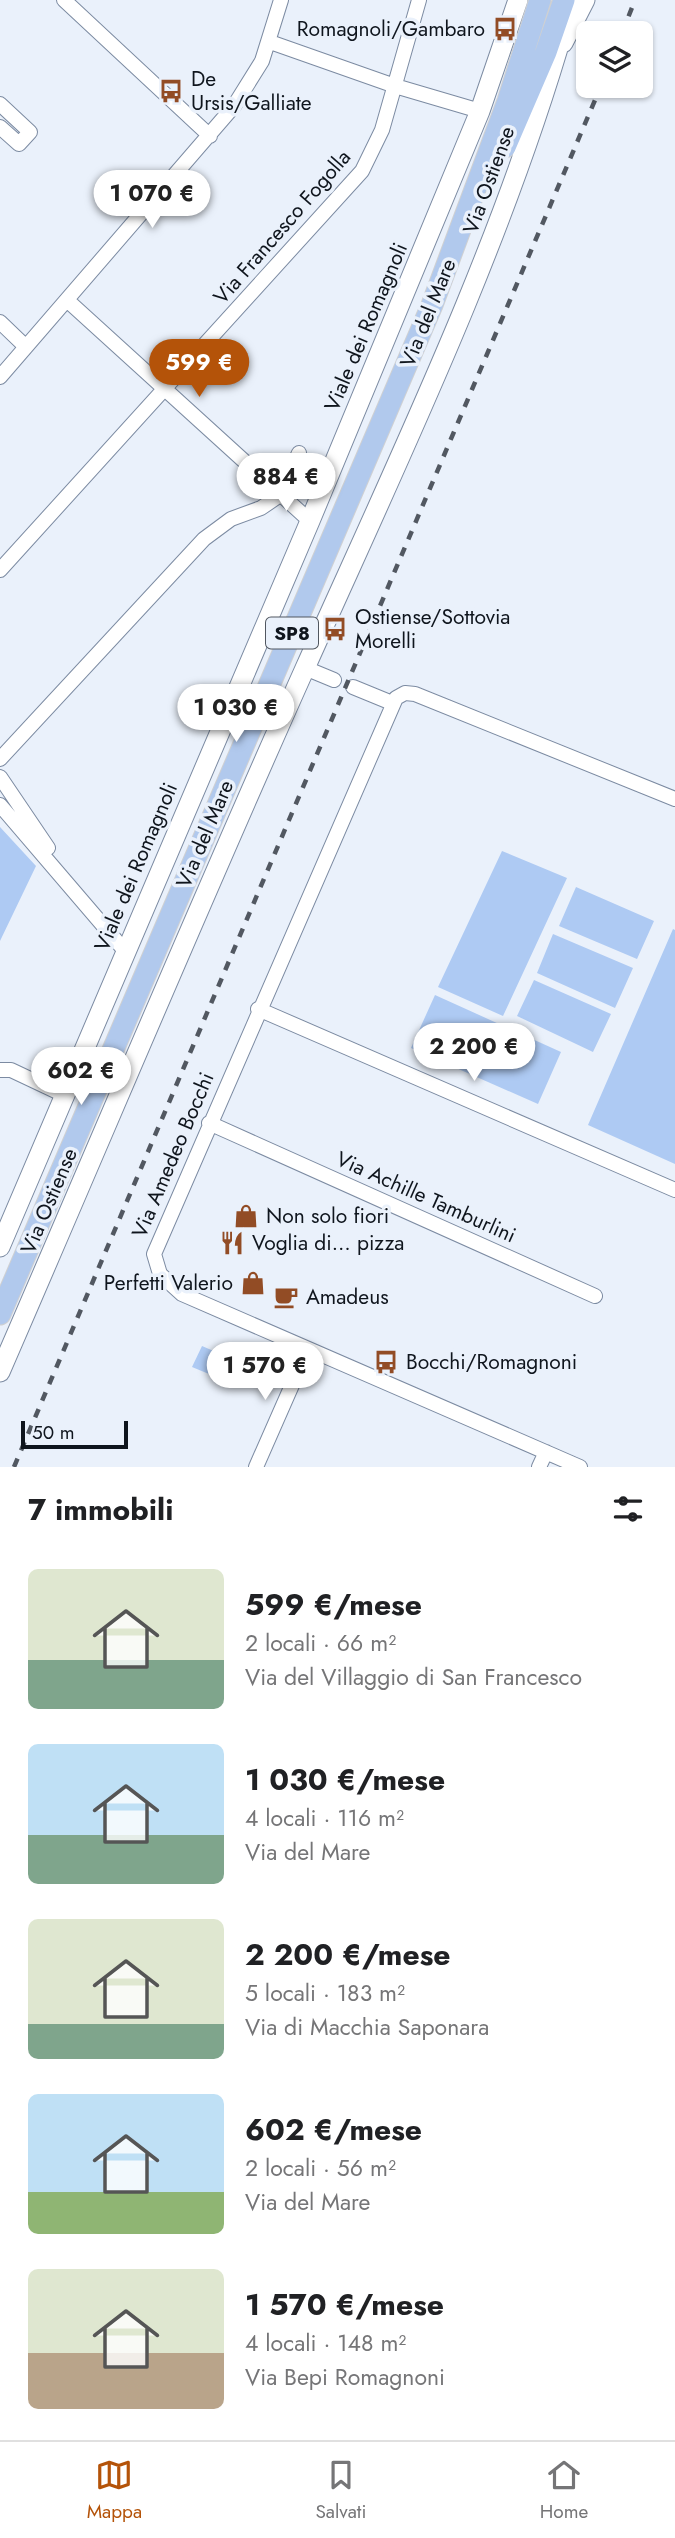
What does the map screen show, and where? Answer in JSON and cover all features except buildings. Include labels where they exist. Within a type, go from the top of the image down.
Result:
[{"type":"main road","name":"Viale dei Romagnoli","points":[[0,1247],[310,521],[480,111],[519,0]]},
{"type":"main road","name":"Via del Mare","points":[[0,1314],[432,305],[508,101],[540,0]]},
{"type":"main road","points":[[432,305],[533,86],[564,0]]},
{"type":"main road","name":"Via Ostiense","points":[[0,1372],[305,668],[428,398],[494,233],[556,56],[572,0]]},
{"type":"main road","points":[[556,56],[585,0]]},
{"type":"street","points":[[64,0],[211,136]]},
{"type":"street","points":[[0,377],[211,136],[248,86],[270,42],[281,0]]},
{"type":"street","name":"Via Francesco Fogolla","points":[[0,570],[362,171],[380,136],[419,0]]},
{"type":"street","points":[[270,42],[395,86],[480,111]]},
{"type":"street","points":[[0,104],[30,132],[19,144],[0,127]]},
{"type":"street","points":[[68,300],[164,391],[310,521]]},
{"type":"street","points":[[0,322],[26,347]]},
{"type":"street","points":[[0,760],[204,540],[222,525],[261,508],[280,495],[299,453]]},
{"type":"street","points":[[305,668],[334,680]]},
{"type":"street","points":[[353,687],[391,704],[401,694],[415,694],[675,799]]},
{"type":"street","name":"Via Amedeo Bocchi","points":[[391,704],[157,1243],[156,1268],[165,1281],[181,1294],[307,1351],[580,1467]]},
{"type":"street","points":[[0,777],[80,895]]},
{"type":"street","points":[[0,805],[80,895],[125,951]]},
{"type":"street","points":[[258,1009],[675,1190]]},
{"type":"street","points":[[0,1070],[11,1069],[64,1095]]},
{"type":"street","name":"Via Achille Tamburlini","points":[[209,1123],[595,1296]]},
{"type":"street","points":[[256,1467],[307,1351]]},
{"type":"street","points":[[539,1467],[545,1452]]},
{"type":"shaded area","points":[[0,827],[36,866],[0,941]]},
{"type":"shaded area","points":[[502,851],[567,878],[503,1016],[438,987]]},
{"type":"shaded area","points":[[576,887],[654,921],[637,959],[559,926]]},
{"type":"shaded area","points":[[673,929],[675,930],[675,1164],[588,1125]]},
{"type":"shaded area","points":[[553,934],[633,968],[615,1008],[537,973]]},
{"type":"shaded area","points":[[534,980],[611,1014],[593,1052],[517,1016]]},
{"type":"shaded area","points":[[435,995],[561,1052],[538,1104],[411,1048]]},
{"type":"shaded area","points":[[202,1346],[230,1358],[221,1379],[192,1367]]},
{"type":"railway","points":[[627,21],[635,0]]},
{"type":"railway","points":[[14,1467],[596,98]]},
{"type":"place","name":"Romagnoli/Gambaro","points":[[505,29]]},
{"type":"place","name":"De Ursis/Galliate","points":[[171,91]]},
{"type":"place","name":"Ostiense/Sottovia Morelli","points":[[335,629]]},
{"type":"place","name":"Non solo fiori","points":[[246,1216]]},
{"type":"place","name":"Voglia di… pizza","points":[[232,1243]]},
{"type":"place","name":"Perfetti Valerio","points":[[253,1283]]},
{"type":"place","name":"Amadeus","points":[[286,1297]]},
{"type":"place","name":"Bocchi/Romagnoni","points":[[386,1362]]}]
